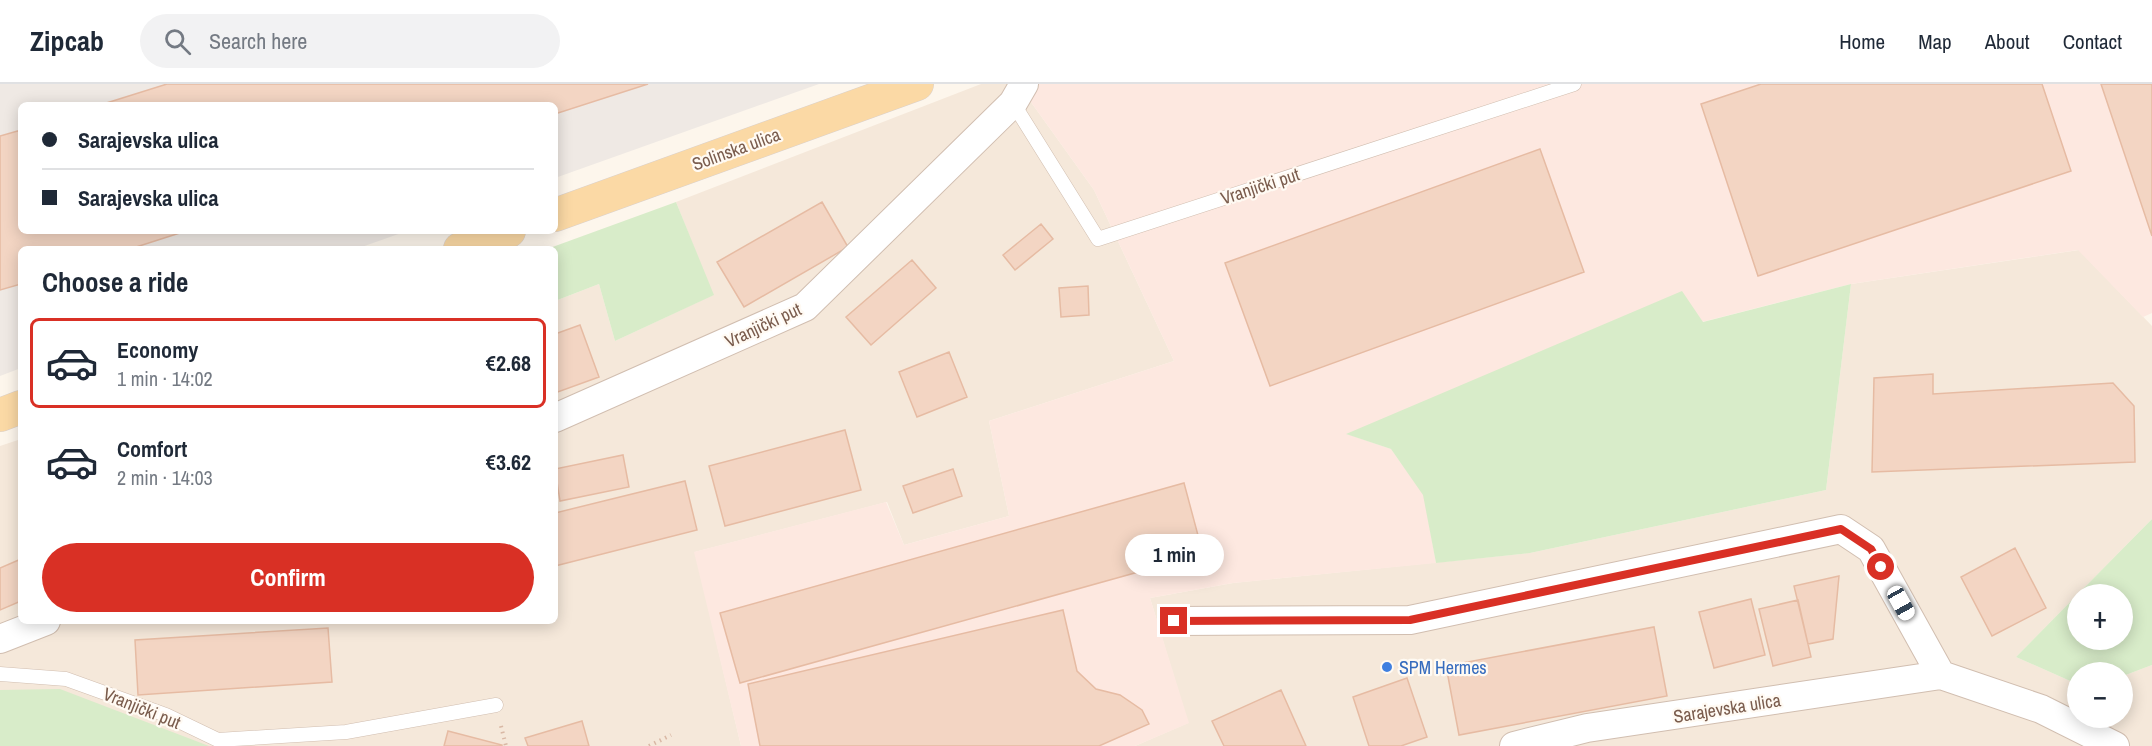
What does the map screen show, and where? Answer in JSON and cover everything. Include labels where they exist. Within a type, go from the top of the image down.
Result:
[{"type":"main road","name":"Solinska ulica","points":[[558,213],[917,84]]},
{"type":"main road","points":[[468,246],[501,234]]},
{"type":"main road","points":[[0,415],[18,408]]},
{"type":"street","name":"Vranjički put","points":[[558,417],[805,307],[1018,93]]},
{"type":"street","points":[[1174,621],[1410,620],[1841,529],[1871,549],[1941,675]]},
{"type":"street","points":[[0,639],[38,624]]},
{"type":"street","name":"Sarajevska ulica","points":[[1514,746],[1587,737],[1941,675],[2041,708],[2115,746]]},
{"type":"lane","name":"Vranjički put","points":[[1018,93],[1098,238],[1574,84]]},
{"type":"lane","name":"Vranjički put","points":[[0,674],[66,679],[166,715],[218,740],[346,732],[496,705]]},
{"type":"path","points":[[649,746],[671,735]]},
{"type":"shaded area","points":[[0,84],[819,84],[558,177],[558,102],[18,102],[18,234],[398,234],[364,246],[18,246],[18,369],[0,376]]},
{"type":"shaded area","points":[[981,84],[1018,84],[1094,190],[1174,361],[989,421],[1009,516],[904,545],[887,502],[695,552],[741,746],[0,746],[0,446],[18,440],[18,624],[558,624],[558,300],[599,284],[615,341],[713,295],[676,202]]},
{"type":"shaded area","points":[[1018,84],[2152,84],[2152,313],[2143,317],[2078,250],[1851,284],[1702,322],[1347,434],[1391,449],[1424,495],[1436,563],[1233,583],[1150,598],[1189,723],[1135,746],[741,746],[694,552],[886,502],[904,545],[1009,516],[989,421],[1174,361],[1094,190]]},
{"type":"shaded area","points":[[2079,250],[2152,326],[2152,519],[2088,584],[2067,584],[2067,605],[2016,657],[2067,680],[2067,728],[2133,728],[2133,672],[2152,665],[2152,746],[1135,746],[1188,723],[1150,598],[1233,583],[1530,553],[1826,490],[1851,284]]},
{"type":"green space","points":[[676,202],[714,295],[615,341],[599,284],[558,300],[558,246],[555,246]]},
{"type":"green space","points":[[1851,284],[1826,490],[1530,553],[1436,563],[1423,495],[1391,449],[1346,434],[1682,291],[1703,322]]},
{"type":"green space","points":[[2152,519],[2152,665],[2133,672],[2133,662],[2067,662],[2067,680],[2016,657],[2067,605],[2067,650],[2133,650],[2133,584],[2088,584]]},
{"type":"green space","points":[[60,689],[209,746],[0,746],[0,690]]},
{"type":"building","points":[[167,84],[648,84],[558,113],[558,102],[110,102]]},
{"type":"building","points":[[1761,84],[2042,84],[2071,171],[1758,276],[1701,104]]},
{"type":"building","points":[[2101,84],[2152,84],[2152,236]]},
{"type":"building","points":[[18,131],[18,234],[177,234],[139,246],[18,246],[18,285],[0,290],[0,136]]},
{"type":"building","points":[[1540,149],[1584,272],[1270,386],[1225,263]]},
{"type":"building","points":[[822,202],[848,247],[744,307],[717,262]]},
{"type":"building","points":[[1041,224],[1053,239],[1015,270],[1003,255]]},
{"type":"building","points":[[912,260],[936,288],[871,345],[846,317]]},
{"type":"building","points":[[1088,286],[1089,315],[1061,317],[1059,288]]},
{"type":"building","points":[[580,325],[599,377],[558,392],[558,333]]},
{"type":"building","points":[[949,352],[967,397],[917,417],[899,372]]},
{"type":"building","points":[[1933,374],[1933,394],[2113,383],[2134,406],[2135,462],[1872,472],[1874,378]]},
{"type":"building","points":[[845,430],[861,490],[725,526],[709,466]]},
{"type":"building","points":[[623,455],[629,487],[560,501],[558,468]]},
{"type":"building","points":[[953,469],[962,496],[913,513],[903,486]]},
{"type":"building","points":[[685,481],[697,530],[558,565],[558,512]]},
{"type":"building","points":[[1184,483],[1203,554],[740,683],[720,613]]},
{"type":"building","points":[[2015,548],[2046,608],[1992,636],[1961,577]]},
{"type":"building","points":[[18,560],[18,602],[0,610],[0,568]]},
{"type":"building","points":[[1839,576],[1833,639],[1808,644],[1794,586]]},
{"type":"building","points":[[1751,599],[1765,655],[1714,668],[1699,612]]},
{"type":"building","points":[[1798,600],[1811,657],[1773,666],[1759,609]]},
{"type":"building","points":[[1063,610],[1077,671],[1096,689],[1120,695],[1142,710],[1149,724],[1099,746],[760,746],[748,684]]},
{"type":"building","points":[[1654,627],[1667,696],[1459,735],[1446,666]]},
{"type":"building","points":[[328,628],[332,682],[138,695],[135,640]]},
{"type":"building","points":[[1407,678],[1427,737],[1401,746],[1369,746],[1353,697]]},
{"type":"building","points":[[1281,690],[1306,746],[1224,746],[1212,721]]},
{"type":"building","points":[[582,721],[589,746],[528,746],[525,738]]},
{"type":"building","points":[[448,731],[502,745],[502,746],[444,746]]},
{"type":"place","name":"SPM Hermes","points":[[1387,667]]},
{"type":"route","points":[[1174,621],[1410,620],[1841,529],[1871,549],[1881,567]]}]
